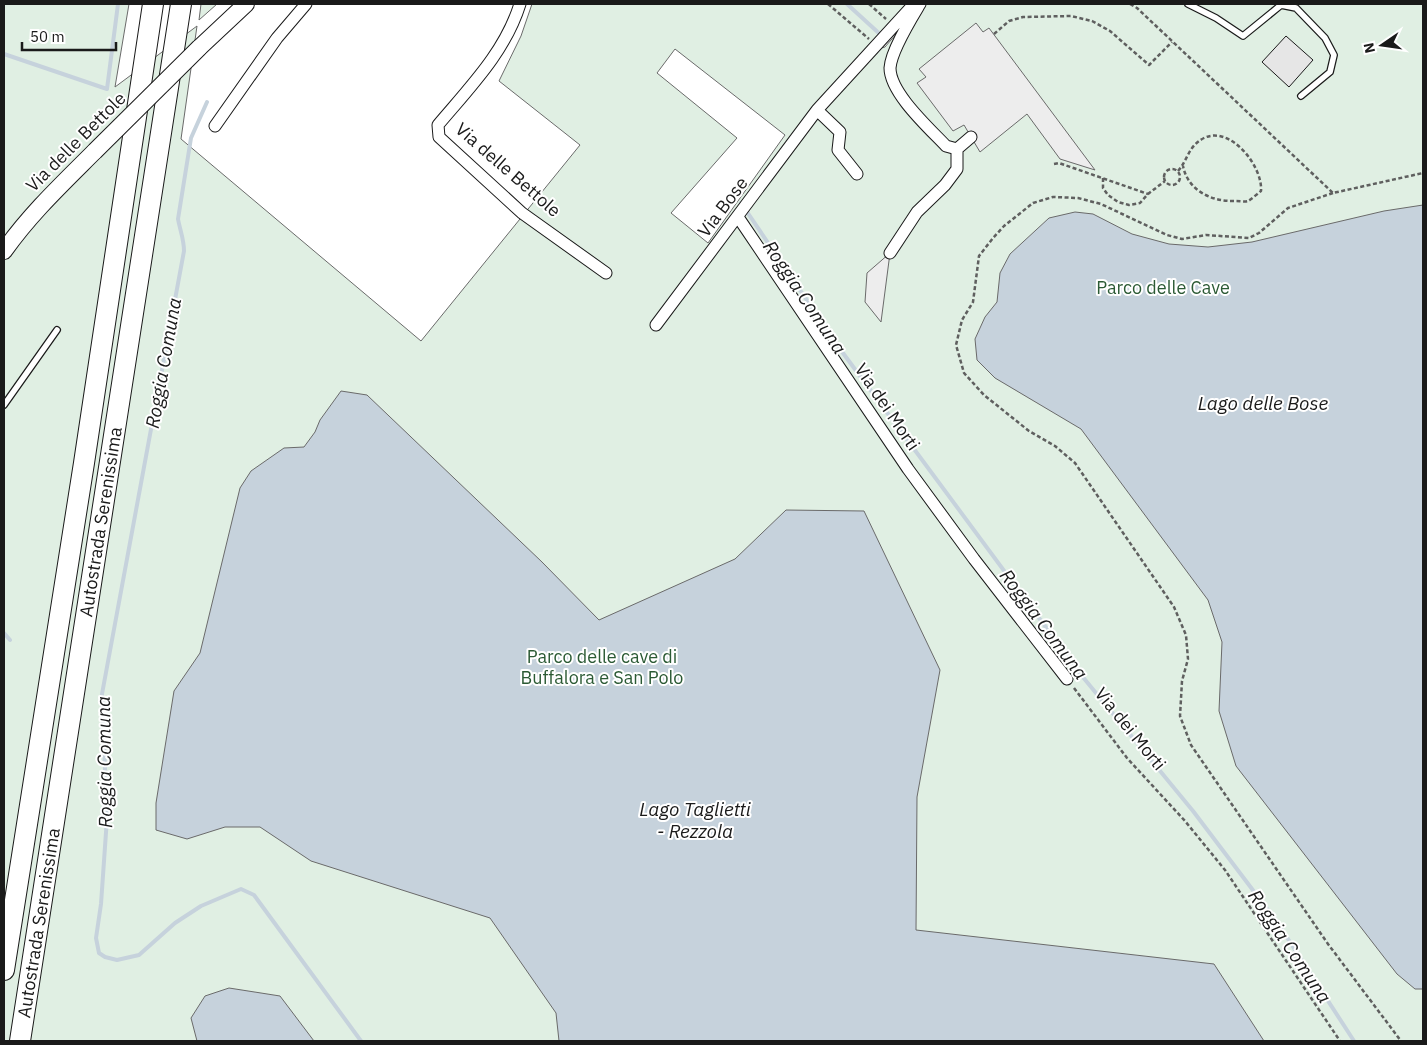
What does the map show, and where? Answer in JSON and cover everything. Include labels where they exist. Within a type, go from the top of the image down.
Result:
[{"type":"highway","name":"Autostrada Serenissima","points":[[4,970],[84,463],[153,4]]},
{"type":"highway","name":"Autostrada Serenissima","points":[[20,1041],[181,4]]},
{"type":"main road","name":"Via delle Bettole","points":[[4,251],[18,230],[44,202],[246,4]]},
{"type":"street","points":[[215,126],[277,38],[306,4]]},
{"type":"street","name":"Via delle Bettole","points":[[520,4],[507,36],[491,62],[438,125],[439,137],[522,213],[606,273]]},
{"type":"street","name":"Via Bose","points":[[656,325],[817,110],[914,4]]},
{"type":"street","points":[[920,4],[898,42],[890,68],[898,92],[946,146],[957,149]]},
{"type":"street","points":[[817,110],[840,132],[838,150],[857,174]]},
{"type":"street","points":[[890,254],[917,212],[945,185],[957,169],[957,149],[971,137]]},
{"type":"street","name":"Via dei Morti","points":[[738,217],[908,469],[1067,680]]},
{"type":"lane","points":[[1188,4],[1216,18],[1244,36],[1280,5],[1296,8],[1325,38],[1334,55],[1330,72],[1301,96]]},
{"type":"lane","points":[[4,405],[57,330]]},
{"type":"path","points":[[828,4],[876,45]]},
{"type":"path","points":[[869,4],[894,27]]},
{"type":"path","points":[[1130,4],[1137,8],[1333,193]]},
{"type":"path","points":[[994,34],[1009,21],[1023,17],[1071,16],[1092,21],[1110,31],[1149,65],[1172,42]]},
{"type":"path","points":[[1178,171],[1194,145],[1204,138],[1214,135],[1222,136],[1233,140],[1244,152],[1262,184],[1261,191],[1247,201],[1227,202],[1208,197],[1197,190],[1189,181],[1184,174],[1182,166]]},
{"type":"path","points":[[1054,164],[1059,162],[1148,194]]},
{"type":"path","points":[[1173,169],[1178,171],[1180,179],[1177,184],[1172,186],[1165,181],[1164,176],[1166,172],[1173,169]]},
{"type":"path","points":[[1401,1041],[1328,944],[1191,746],[1180,716],[1182,680],[1188,659],[1186,635],[1174,606],[1075,463],[1054,446],[1029,431],[984,395],[964,373],[956,345],[962,320],[973,302],[979,256],[1004,226],[1033,203],[1053,197],[1078,198],[1101,204],[1167,235],[1182,239],[1206,235],[1249,238],[1259,233],[1288,208],[1333,193],[1423,172]]},
{"type":"path","points":[[1103,178],[1103,188],[1108,195],[1118,202],[1129,205],[1140,203],[1165,181]]},
{"type":"path","points":[[1180,179],[1189,181]]},
{"type":"path","name":"Via dei Morti","points":[[1067,680],[1127,758],[1185,821],[1225,870],[1340,1041]]},
{"type":"green space","name":"Parco delle cave di Buffalora e San Polo","points":[[4,4],[129,4],[115,87],[197,26],[181,139],[421,341],[580,145],[499,81],[521,36],[532,4],[911,4],[874,50],[885,47],[922,4],[1423,4],[1423,1041],[4,1041]],"holes":[[[675,49],[785,135],[708,243],[671,213],[737,138],[657,73]]]},
{"type":"green space","points":[[201,4],[217,4],[199,20]]},
{"type":"shaded area","points":[[976,23],[983,32],[989,28],[1095,170],[1060,159],[1027,114],[980,152],[964,125],[953,131],[917,83],[926,77],[919,69]]},
{"type":"shaded area","points":[[890,253],[881,322],[865,302],[867,273]]},
{"type":"water","name":"Lago delle Bose","points":[[1423,205],[1423,989],[1415,989],[1397,974],[1236,766],[1219,711],[1222,642],[1208,600],[1081,429],[995,378],[977,360],[975,339],[985,317],[997,302],[1000,273],[1010,254],[1049,218],[1075,212],[1093,214],[1132,234],[1169,244],[1208,247],[1252,242],[1384,211]]},
{"type":"water","name":"Lago Taglietti - Rezzola","points":[[341,391],[367,395],[542,562],[599,620],[735,559],[786,510],[864,511],[940,670],[917,797],[916,930],[1214,964],[1264,1041],[559,1041],[556,1013],[490,918],[311,861],[260,827],[225,827],[187,839],[156,830],[156,803],[174,691],[200,653],[240,488],[251,471],[284,448],[304,447],[315,432],[320,420]]},
{"type":"water","points":[[229,988],[280,996],[314,1041],[197,1041],[191,1018],[205,996]]},
{"type":"building","points":[[1286,36],[1313,60],[1289,87],[1262,62]]},
{"type":"waterway","name":"Roggia Comuna","points":[[4,54],[107,89],[118,4]]},
{"type":"waterway","name":"Roggia Comuna","points":[[847,4],[882,36]]},
{"type":"waterway","name":"Roggia Comuna","points":[[207,102],[191,138],[178,219],[184,251],[102,694],[107,818],[101,904],[96,938],[99,953],[105,957],[117,960],[139,955],[175,923],[201,906],[241,889],[254,895],[361,1041]]},
{"type":"waterway","name":"Roggia Comuna","points":[[741,203],[840,349],[1082,676],[1193,811],[1277,922],[1354,1041]]},
{"type":"waterway","name":"Roggia Comuna","points":[[4,633],[10,640]]},
{"type":"park label","name":"Parco delle Cave","points":[[1163,288]]}]
